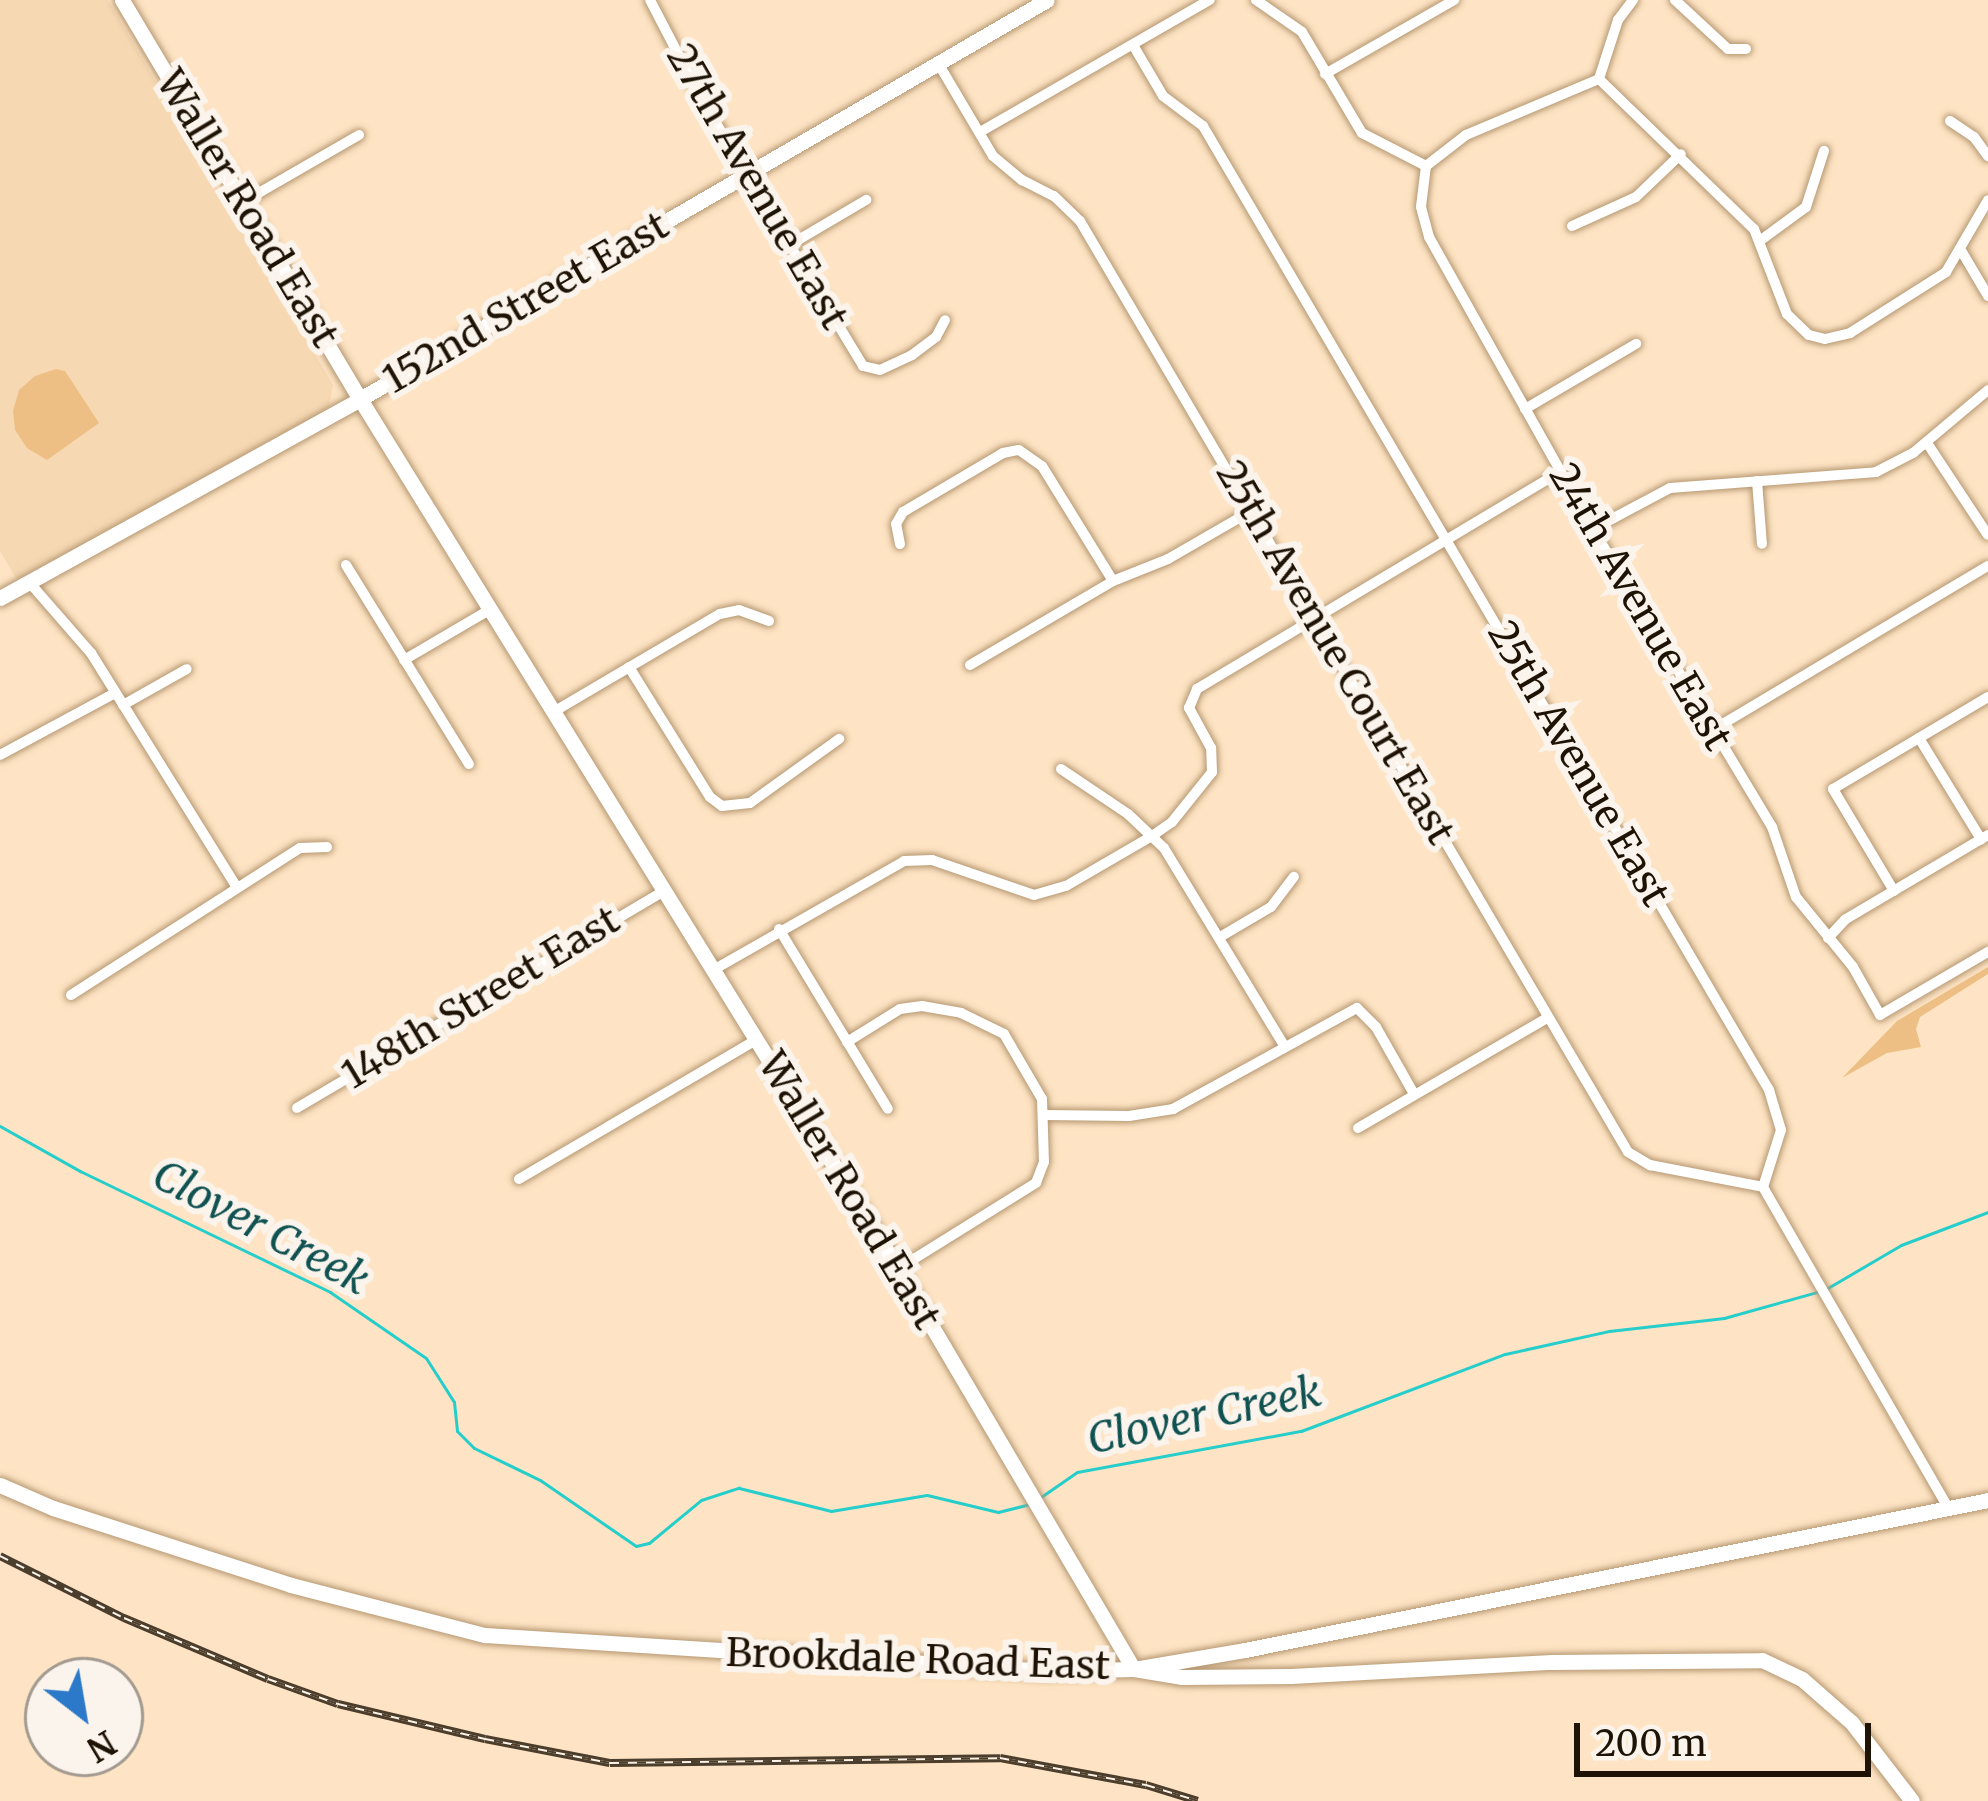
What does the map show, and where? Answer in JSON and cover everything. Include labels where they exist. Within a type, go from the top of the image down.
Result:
[{"type":"main road","name":"152nd Street East","points":[[0,598],[360,399],[1047,0]]},
{"type":"main road","name":"Waller Road East","points":[[127,2],[360,399],[715,968],[1134,1669]]},
{"type":"main road","name":"Brookdale Road East","points":[[0,1485],[53,1508],[291,1585],[484,1635],[1049,1671],[1134,1669],[1988,1500]]},
{"type":"main road","points":[[1134,1669],[1182,1677],[1312,1676],[1552,1662],[1762,1660],[1802,1679],[1852,1723],[1912,1801]]},
{"type":"street","name":"27th Avenue East","points":[[650,0],[788,246],[851,350],[869,370],[887,369],[926,346],[945,320]]},
{"type":"street","points":[[980,132],[1210,0]]},
{"type":"street","points":[[1256,0],[1294,23],[1363,133],[1426,166],[1458,139],[1599,79],[1618,20],[1633,0]]},
{"type":"street","points":[[1325,74],[1454,0]]},
{"type":"street","points":[[1675,0],[1728,49],[1746,49]]},
{"type":"street","name":"25th Avenue East","points":[[1133,45],[1163,96],[1204,126],[1777,1104],[1781,1130],[1763,1187]]},
{"type":"street","name":"25th Avenue Court East","points":[[938,63],[1010,172],[1054,196],[1080,221],[1547,1018],[1634,1157],[1763,1187]]},
{"type":"street","points":[[1599,79],[1726,197],[1761,240],[1793,322],[1809,335],[1839,338],[1930,283],[1962,252],[1988,200]]},
{"type":"street","points":[[1950,122],[1974,137],[1988,156]]},
{"type":"street","points":[[243,202],[359,135]]},
{"type":"street","points":[[1761,240],[1806,207],[1824,151]]},
{"type":"street","points":[[1572,226],[1636,197],[1681,154]]},
{"type":"street","name":"24th Avenue East","points":[[1426,166],[1424,222],[1439,263],[1711,731],[1772,827],[1796,897],[1853,968],[1880,1015],[1988,952]]},
{"type":"street","points":[[788,246],[866,200]]},
{"type":"street","points":[[1962,252],[1988,296]]},
{"type":"street","points":[[1525,410],[1636,344]]},
{"type":"street","points":[[1593,529],[1670,488],[1863,476],[1904,459],[1927,443],[1988,389]]},
{"type":"street","points":[[1927,443],[1988,535]]},
{"type":"street","points":[[900,544],[896,524],[903,512],[1003,453],[1025,453],[1042,466],[1112,581]]},
{"type":"street","points":[[715,968],[779,928],[916,857],[1034,895],[1066,886],[1152,836],[1172,822],[1212,772],[1211,748],[1190,714],[1190,699],[1197,689],[1561,472]]},
{"type":"street","points":[[1757,481],[1762,544]]},
{"type":"street","points":[[970,665],[1112,581],[1168,559],[1251,511]]},
{"type":"street","points":[[346,565],[469,764]]},
{"type":"street","points":[[1711,731],[1988,566]]},
{"type":"street","points":[[29,582],[70,624],[236,886]]},
{"type":"street","points":[[404,659],[491,609]]},
{"type":"street","points":[[555,710],[731,610],[769,621]]},
{"type":"street","points":[[629,667],[710,797],[728,808],[750,803],[839,739]]},
{"type":"street","points":[[123,705],[187,669]]},
{"type":"street","points":[[0,755],[115,693]]},
{"type":"street","points":[[1894,891],[1833,789],[1988,697]]},
{"type":"street","points":[[1828,938],[1846,919],[1984,837],[1919,738]]},
{"type":"street","points":[[1061,769],[1152,836],[1284,1045]]},
{"type":"street","points":[[71,995],[224,902],[236,886],[300,848],[327,847]]},
{"type":"street","points":[[1220,937],[1271,907],[1294,877]]},
{"type":"street","name":"148th Street East","points":[[297,1108],[665,890]]},
{"type":"street","points":[[779,928],[888,1109]]},
{"type":"street","points":[[847,1042],[900,1009],[922,1006],[961,1012],[995,1028],[1012,1043],[1038,1088],[1044,1121],[1042,1173],[1029,1191],[898,1269]]},
{"type":"street","points":[[1044,1121],[1165,1112],[1357,1009],[1376,1028],[1414,1094]]},
{"type":"street","points":[[1358,1128],[1547,1018]]},
{"type":"street","points":[[519,1179],[758,1040]]},
{"type":"street","points":[[1763,1187],[1948,1507]]},
{"type":"shaded area","points":[[0,0],[108,0],[333,385],[329,408],[17,580],[0,551]]},
{"type":"shaded area","points":[[65,371],[99,423],[47,460],[27,448],[15,430],[13,411],[19,390],[35,376]]},
{"type":"shaded area","points":[[1988,967],[1988,974],[1920,1017],[1916,1029],[1921,1047],[1887,1053],[1842,1078],[1897,1021]]},
{"type":"waterway","name":"Clover Creek","points":[[0,1126],[80,1171],[330,1292],[426,1358],[454,1402],[457,1431],[474,1448],[540,1480],[636,1546],[649,1543],[701,1500],[739,1488],[831,1511],[927,1495],[998,1512],[1030,1504]]},
{"type":"waterway","name":"Clover Creek","points":[[1826,1289],[1901,1245],[1988,1212]]},
{"type":"waterway","name":"Clover Creek","points":[[1038,1499],[1077,1472],[1301,1431],[1505,1354],[1609,1331],[1724,1318],[1817,1292]]},
{"type":"railway","points":[[0,1556],[124,1618],[268,1679],[338,1704],[485,1739],[610,1763],[1000,1758],[1146,1785],[1198,1801]]}]
